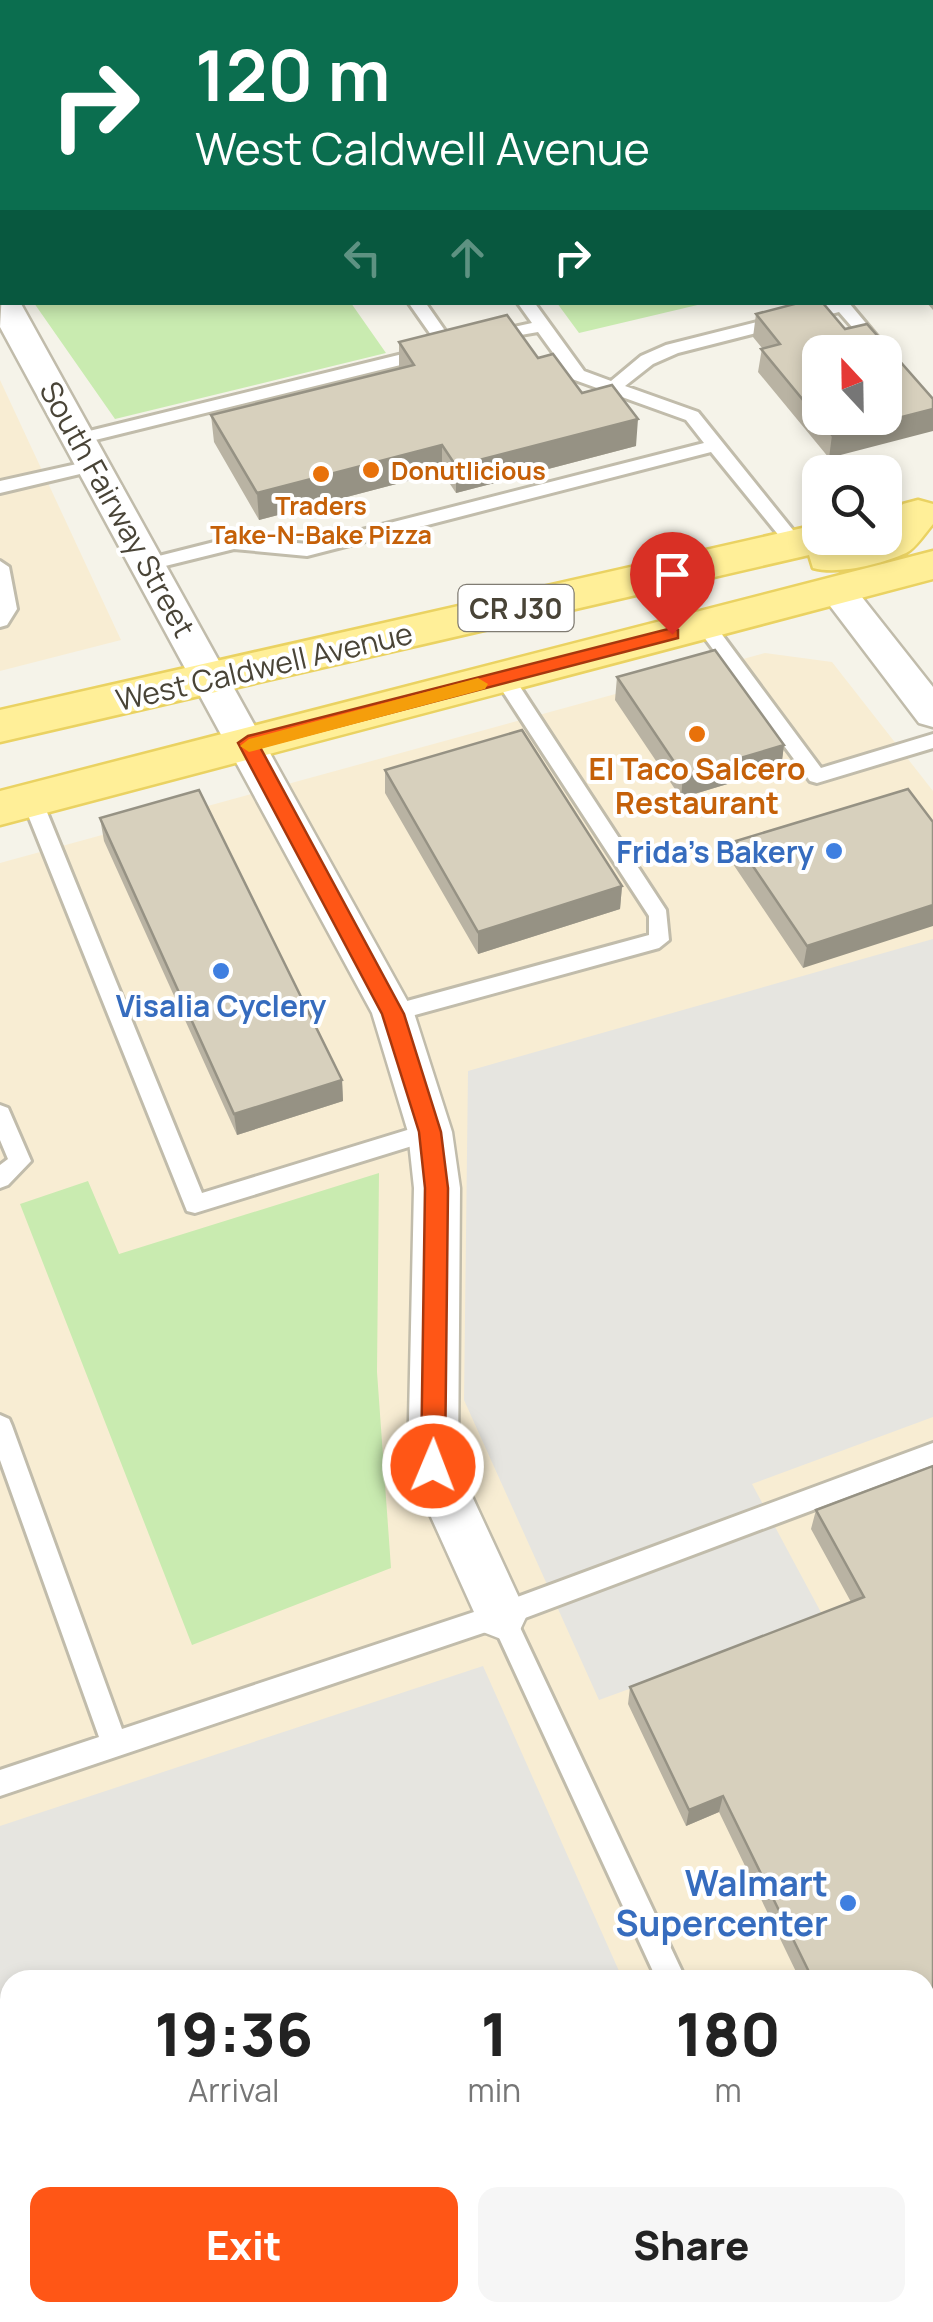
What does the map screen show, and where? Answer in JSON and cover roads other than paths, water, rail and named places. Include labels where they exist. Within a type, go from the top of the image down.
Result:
[{"type":"main road","points":[[248,743],[273,714],[312,693],[893,542],[912,515]]},
{"type":"main road","name":"West Caldwell Avenue","points":[[0,726],[802,542]]},
{"type":"main road","name":"CR J30","points":[[16,804],[933,566]]},
{"type":"street","name":"South Fairway Street","points":[[5,305],[393,1014],[430,1132],[437,1188],[433,1466],[501,1614]]},
{"type":"street","points":[[837,590],[933,714]]},
{"type":"lane","points":[[418,305],[449,348]]},
{"type":"lane","points":[[527,305],[578,375],[692,416],[802,535]]},
{"type":"lane","points":[[613,388],[647,360],[672,349],[843,306],[868,335]]},
{"type":"lane","points":[[0,486],[87,452],[449,348],[543,326]]},
{"type":"lane","points":[[150,564],[234,544],[307,550],[716,445]]},
{"type":"lane","points":[[0,567],[8,609],[0,620]]},
{"type":"lane","points":[[705,625],[818,776],[933,741]]},
{"type":"lane","points":[[393,1014],[659,940],[658,915],[504,678]]},
{"type":"lane","points":[[16,804],[195,1204],[430,1132]]},
{"type":"lane","points":[[0,1114],[20,1161],[8,1176],[0,1179]]},
{"type":"lane","points":[[0,1426],[114,1742]]},
{"type":"lane","points":[[0,1783],[501,1614],[933,1454]]},
{"type":"lane","points":[[501,1614],[667,1970]]},
{"type":"place","name":"Donutlicious","points":[[371,470]]},
{"type":"place","name":"Traders Take-N-Bake Pizza","points":[[321,474]]},
{"type":"place","name":"El Taco Salcero Restaurant","points":[[697,734]]},
{"type":"place","name":"Frida's Bakery","points":[[834,851]]},
{"type":"place","name":"Visalia Cyclery","points":[[221,971]]},
{"type":"place","name":"Walmart Supercenter","points":[[848,1903]]}]
